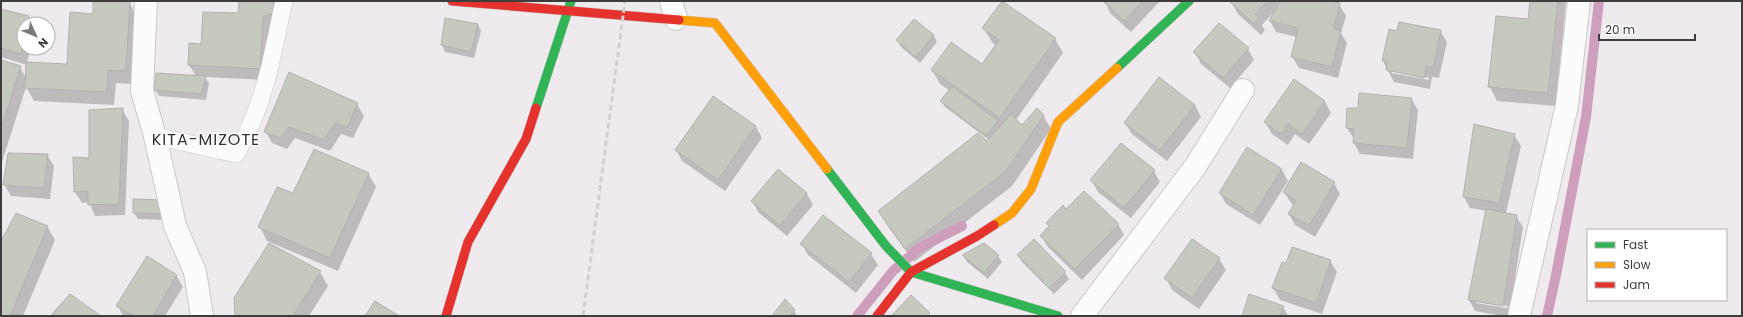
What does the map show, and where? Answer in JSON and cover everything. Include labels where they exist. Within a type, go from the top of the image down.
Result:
[{"type":"street","points":[[146,1],[142,91],[155,136],[174,226],[195,272],[202,316]]},
{"type":"street","points":[[452,1],[568,11],[674,10],[715,23],[886,246],[905,266],[1058,316]]},
{"type":"street","points":[[446,316],[468,242],[526,139],[571,1]]},
{"type":"street","points":[[877,316],[905,266],[977,236],[1012,213],[1032,189],[1058,122],[1188,1]]},
{"type":"street","points":[[1519,316],[1567,105],[1579,1]]},
{"type":"street","points":[[1082,316],[1195,167],[1243,90]]},
{"type":"lane","points":[[155,136],[236,154],[249,132],[265,89],[284,1]]},
{"type":"building","points":[[93,1],[130,1],[126,71],[108,70],[107,92],[25,88],[26,62],[67,64],[70,12],[93,14]]},
{"type":"building","points":[[239,1],[274,1],[274,13],[263,17],[260,69],[188,65],[189,43],[201,44],[203,12],[238,13]]},
{"type":"building","points":[[1002,1],[1056,38],[1000,118],[931,70],[951,42],[982,64],[999,40],[982,28]]},
{"type":"building","points":[[1103,1],[1143,1],[1124,21]]},
{"type":"building","points":[[1268,1],[1255,14],[1259,18],[1254,24],[1230,2]]},
{"type":"building","points":[[1280,1],[1330,1],[1340,3],[1334,28],[1341,31],[1332,67],[1291,57],[1298,28],[1269,21]]},
{"type":"building","points":[[1530,1],[1558,1],[1548,93],[1488,87],[1496,16],[1528,19]]},
{"type":"building","points":[[1,9],[29,16],[16,16],[16,52],[1,48]]},
{"type":"building","points":[[445,18],[478,24],[471,52],[441,45]]},
{"type":"building","points":[[914,19],[934,35],[916,57],[896,40]]},
{"type":"building","points":[[1399,22],[1441,30],[1433,68],[1426,66],[1424,78],[1386,70],[1387,62],[1382,61],[1389,29],[1397,31]]},
{"type":"building","points":[[1219,23],[1249,48],[1223,78],[1193,52]]},
{"type":"building","points":[[1,60],[21,66],[1,129]]},
{"type":"building","points":[[289,72],[358,103],[347,127],[335,123],[324,140],[289,127],[280,138],[264,132]]},
{"type":"building","points":[[156,73],[206,76],[202,94],[154,90]]},
{"type":"building","points":[[1159,77],[1195,105],[1160,150],[1124,123]]},
{"type":"building","points":[[1294,79],[1325,101],[1302,134],[1288,124],[1281,134],[1264,122]]},
{"type":"building","points":[[952,86],[998,121],[986,136],[940,101]]},
{"type":"building","points":[[1359,93],[1412,98],[1407,148],[1353,143],[1354,129],[1346,128],[1347,108],[1358,108]]},
{"type":"building","points":[[713,96],[756,126],[718,180],[675,150]]},
{"type":"building","points":[[123,108],[119,204],[88,205],[88,191],[74,192],[73,157],[89,158],[89,110]]},
{"type":"building","points":[[1037,108],[1044,115],[1005,172],[905,249],[878,211],[978,133],[987,141],[1011,114],[1022,125]]},
{"type":"building","points":[[1474,124],[1515,134],[1499,203],[1463,197]]},
{"type":"building","points":[[1121,143],[1155,170],[1124,208],[1090,180]]},
{"type":"building","points":[[1247,147],[1282,169],[1253,215],[1219,193]]},
{"type":"building","points":[[314,149],[369,173],[330,258],[258,227],[277,187],[293,193]]},
{"type":"building","points":[[8,153],[48,154],[44,188],[3,185]]},
{"type":"building","points":[[1301,162],[1335,182],[1309,226],[1288,214],[1296,200],[1283,192]]},
{"type":"building","points":[[778,169],[807,193],[780,226],[751,201]]},
{"type":"building","points":[[1084,191],[1119,224],[1075,269],[1040,236],[1049,226],[1046,223],[1063,205],[1066,209]]},
{"type":"building","points":[[133,199],[165,200],[165,214],[133,213]]},
{"type":"building","points":[[1486,209],[1517,215],[1503,306],[1468,300]]},
{"type":"building","points":[[16,213],[48,226],[10,316],[1,316],[1,241]]},
{"type":"building","points":[[823,215],[872,253],[849,282],[800,244]]},
{"type":"building","points":[[1034,239],[1066,272],[1049,288],[1017,255]]},
{"type":"building","points":[[1192,239],[1220,258],[1192,298],[1164,278]]},
{"type":"building","points":[[269,243],[321,271],[293,316],[235,316],[234,298]]},
{"type":"building","points":[[984,243],[999,255],[984,273],[962,255]]},
{"type":"building","points":[[1292,247],[1331,260],[1316,303],[1272,288],[1282,262],[1286,263]]},
{"type":"building","points":[[147,256],[177,275],[153,316],[134,316],[116,306]]},
{"type":"building","points":[[70,294],[101,316],[55,316],[52,314]]},
{"type":"building","points":[[1249,294],[1284,306],[1280,316],[1242,316]]},
{"type":"building","points":[[911,295],[930,313],[928,316],[891,316]]},
{"type":"building","points":[[785,299],[795,310],[789,316],[772,316]]},
{"type":"building","points":[[375,301],[399,316],[365,316]]},
{"type":"waterway","points":[[1547,316],[1586,117],[1599,1]]},
{"type":"waterway","points":[[857,316],[893,271],[919,248],[962,226]]},
{"type":"railway","points":[[583,316],[625,1]]},
{"type":"traffic: fast","points":[[536,108],[571,1]]},
{"type":"traffic: fast","points":[[1117,68],[1189,1]]},
{"type":"traffic: fast","points":[[827,169],[886,246],[911,272],[1058,316]]},
{"type":"traffic: slow","points":[[679,20],[715,23],[827,169]]},
{"type":"traffic: slow","points":[[994,225],[1012,213],[1031,189],[1058,122],[1117,68]]},
{"type":"traffic: jam","points":[[452,1],[679,20]]},
{"type":"traffic: jam","points":[[446,316],[468,242],[526,139],[536,108]]},
{"type":"traffic: jam","points":[[877,316],[911,272],[994,225]]},
{"type":"district","name":"KITA-MIZOTE","points":[[206,139]]}]
